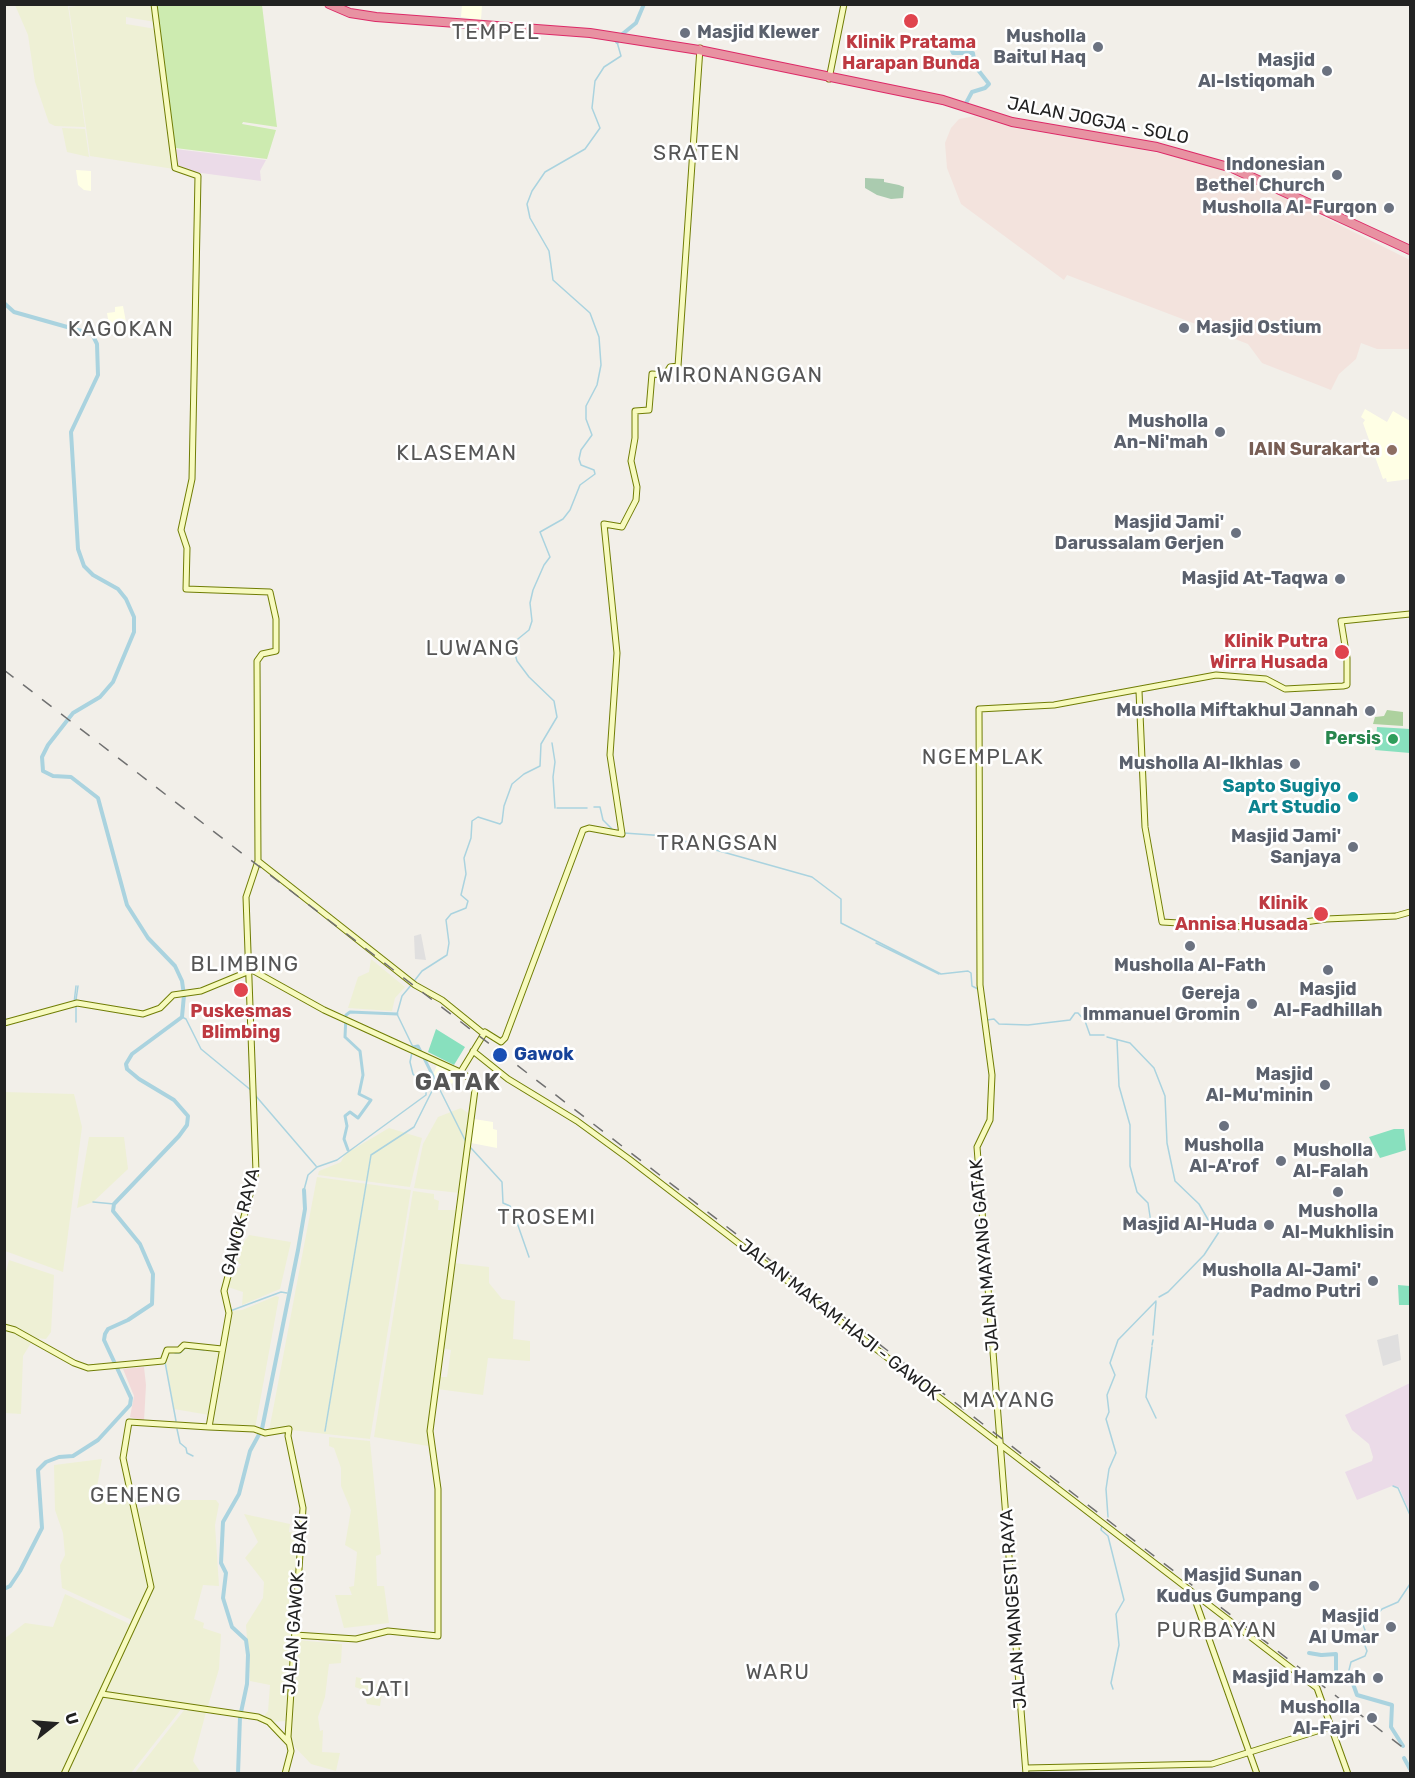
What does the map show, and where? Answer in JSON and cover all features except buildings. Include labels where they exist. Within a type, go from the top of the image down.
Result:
[{"type":"highway","points":[[328,4],[349,11]]},
{"type":"highway","points":[[335,4],[349,11]]},
{"type":"highway","name":"JALAN JOGJA - SOLO","points":[[349,11],[555,28],[621,36],[699,49],[830,77],[947,98],[977,110],[1016,120],[1158,145],[1213,159],[1277,184],[1410,249]]},
{"type":"street","points":[[154,4],[175,168],[198,176],[192,473],[181,528],[187,548],[186,589],[270,591],[276,619],[276,651],[262,654],[257,661],[258,861],[352,933],[412,983],[442,1000],[484,1034]]},
{"type":"street","points":[[830,77],[844,4]]},
{"type":"street","points":[[460,1072],[484,1034],[488,1032],[501,1042],[506,1038],[583,830],[589,828],[621,834],[610,756],[617,653],[604,524],[622,527],[636,500],[637,487],[631,461],[634,444],[634,411],[649,410],[652,374],[665,375],[670,367],[678,366],[699,49]]},
{"type":"street","points":[[1410,614],[1341,621],[1347,666],[1347,685],[1343,687],[1285,689],[1266,679],[1216,675],[1137,692],[1144,823],[1160,918],[1163,922],[1263,928],[1326,919],[1396,916],[1410,912]]},
{"type":"street","name":"JALAN MAYANG GATAK","points":[[1000,1446],[977,1145],[990,1118],[992,1070],[980,985],[979,709],[1054,705],[1137,692]]},
{"type":"street","name":"GAWOK RAYA","points":[[209,1427],[229,1311],[224,1291],[256,1172],[246,894],[258,861]]},
{"type":"street","points":[[4,1023],[77,1004],[101,1005],[141,1015],[158,1009],[169,997],[204,990],[249,970],[348,1021],[460,1072],[473,1079],[476,1085],[430,1431],[438,1489],[438,1636],[387,1631],[358,1639],[295,1635]]},
{"type":"street","name":"JALAN MAKAM HAJI - GAWOK","points":[[473,1052],[511,1081],[582,1124],[1318,1689],[1348,1773]]},
{"type":"street","points":[[4,1328],[15,1330],[81,1366],[117,1366],[163,1361],[167,1350],[179,1350],[184,1345],[222,1350]]},
{"type":"street","points":[[64,1773],[152,1583],[124,1461],[129,1422],[209,1427]]},
{"type":"street","name":"JALAN GAWOK - BAKI","points":[[209,1427],[289,1432],[303,1508],[289,1743],[291,1751],[285,1773]]},
{"type":"street","name":"JALAN MANGESTI RAYA","points":[[1000,1446],[1026,1771]]},
{"type":"street","points":[[1193,1593],[1257,1773]]},
{"type":"street","points":[[102,1694],[258,1717],[267,1721],[289,1743]]},
{"type":"street","points":[[1026,1771],[1212,1764],[1332,1726]]},
{"type":"shaded area","points":[[92,4],[153,5],[155,22],[126,17],[126,24],[156,29],[174,169],[90,156],[69,7]]},
{"type":"shaded area","points":[[490,4],[490,6],[482,5],[481,20],[461,17],[462,5]]},
{"type":"shaded area","points":[[15,5],[68,6],[85,127],[55,126],[49,123],[35,82],[28,35]]},
{"type":"shaded area","points":[[975,116],[1014,128],[1135,148],[1204,163],[1273,192],[1410,260],[1410,349],[1377,349],[1361,343],[1356,359],[1339,374],[1331,390],[1262,363],[1248,344],[1067,275],[1064,280],[961,204],[947,168],[945,143],[951,128],[959,119]]},
{"type":"shaded area","points":[[62,128],[85,129],[89,157],[67,152]]},
{"type":"shaded area","points":[[175,149],[266,160],[260,171],[261,181],[179,170]]},
{"type":"shaded area","points":[[76,170],[91,171],[91,191],[84,190],[78,185]]},
{"type":"shaded area","points":[[865,178],[884,179],[884,182],[904,187],[903,198],[891,199],[877,195],[865,188]]},
{"type":"shaded area","points":[[123,306],[126,322],[109,325],[107,313],[115,312],[115,307]]},
{"type":"shaded area","name":"IAIN Surakarta","points":[[1365,409],[1387,422],[1393,411],[1410,421],[1410,479],[1387,482],[1386,478],[1383,479],[1363,423],[1365,420],[1361,417]]},
{"type":"shaded area","points":[[421,934],[426,960],[415,959],[414,936]]},
{"type":"shaded area","points":[[371,959],[405,987],[395,998],[392,1011],[348,1008],[358,977],[369,972]]},
{"type":"shaded area","points":[[437,1065],[457,1075],[452,1084],[433,1075]]},
{"type":"shaded area","points":[[4,1092],[74,1094],[82,1127],[63,1272],[5,1251]]},
{"type":"shaded area","points":[[461,1108],[471,1115],[460,1193],[414,1188],[423,1144],[438,1117]]},
{"type":"shaded area","points":[[474,1119],[493,1122],[493,1129],[497,1130],[497,1148],[471,1143]]},
{"type":"shaded area","points":[[389,1128],[422,1138],[410,1187],[318,1175],[319,1171],[341,1162],[345,1154]]},
{"type":"shaded area","points":[[89,1137],[124,1137],[128,1169],[93,1202],[77,1208]]},
{"type":"shaded area","points":[[317,1177],[411,1190],[370,1439],[291,1430],[269,1431]]},
{"type":"shaded area","points":[[413,1191],[434,1194],[434,1199],[439,1201],[438,1210],[456,1210],[428,1446],[374,1437]]},
{"type":"shaded area","points":[[249,1235],[291,1242],[280,1289],[242,1305],[243,1292],[228,1287],[234,1268],[239,1268],[241,1264],[234,1263],[235,1259],[239,1260],[241,1246]]},
{"type":"shaded area","points":[[9,1260],[54,1275],[51,1332],[46,1339],[27,1337],[5,1328],[5,1276]]},
{"type":"shaded area","points":[[453,1263],[489,1267],[489,1283],[502,1299],[515,1301],[513,1339],[530,1341],[530,1361],[488,1358],[483,1395],[437,1389],[439,1377],[447,1377],[451,1350],[442,1348]]},
{"type":"shaded area","points":[[276,1296],[279,1297],[255,1429],[212,1428],[231,1311],[242,1310]]},
{"type":"shaded area","points":[[4,1331],[13,1332],[31,1343],[23,1356],[21,1414],[5,1413]]},
{"type":"shaded area","points":[[1398,1334],[1401,1360],[1383,1366],[1377,1340]]},
{"type":"shaded area","points":[[185,1349],[220,1352],[209,1415],[174,1409],[166,1363],[170,1353],[181,1354]]},
{"type":"shaded area","points":[[144,1367],[146,1385],[144,1421],[130,1417],[134,1396],[123,1369]]},
{"type":"shaded area","points":[[1410,1383],[1410,1513],[1399,1487],[1392,1486],[1357,1500],[1345,1472],[1372,1461],[1373,1457],[1369,1444],[1352,1430],[1345,1415]]},
{"type":"shaded area","points":[[329,1437],[370,1441],[381,1554],[376,1556],[377,1586],[384,1586],[389,1623],[344,1628],[335,1595],[352,1595],[349,1587],[354,1586],[357,1552],[345,1545],[351,1510],[341,1486],[341,1468],[334,1448],[329,1446]]},
{"type":"shaded area","points":[[102,1459],[97,1487],[127,1491],[150,1582],[134,1621],[62,1588],[60,1565],[65,1555],[63,1533],[55,1510],[54,1465]]},
{"type":"shaded area","points":[[180,1500],[216,1500],[219,1504],[215,1525],[219,1586],[203,1585],[194,1619],[204,1623],[203,1628],[221,1634],[219,1669],[207,1709],[103,1694],[154,1584],[136,1509],[157,1504],[173,1505]]},
{"type":"shaded area","points":[[244,1514],[290,1524],[289,1532],[297,1533],[287,1721],[270,1722],[263,1717],[268,1711],[270,1685],[250,1681],[246,1625],[263,1598],[264,1582],[245,1558],[258,1542]]},
{"type":"shaded area","points":[[65,1594],[132,1625],[62,1773],[5,1773],[4,1639],[25,1623],[53,1627]]},
{"type":"shaded area","points":[[297,1640],[342,1644],[341,1663],[329,1664],[325,1697],[318,1717],[320,1731],[323,1730],[322,1752],[340,1753],[336,1771],[311,1764],[293,1745],[289,1735]]},
{"type":"shaded area","points":[[356,1677],[364,1679],[365,1683],[383,1685],[380,1706],[367,1704],[363,1690],[355,1687]]},
{"type":"shaded area","points":[[102,1697],[182,1708],[131,1773],[66,1774]]},
{"type":"shaded area","points":[[185,1709],[206,1712],[193,1761],[201,1773],[134,1774]]},
{"type":"green space","points":[[156,5],[262,5],[277,127],[243,122],[242,124],[276,130],[267,159],[175,148]]},
{"type":"green space","points":[[1387,710],[1403,712],[1403,726],[1373,724],[1375,717],[1384,716]]},
{"type":"green space","name":"Persis","points":[[1377,727],[1410,729],[1410,753],[1375,750]]},
{"type":"green space","points":[[436,1029],[465,1047],[454,1065],[428,1052]]},
{"type":"green space","points":[[1394,1129],[1404,1129],[1406,1150],[1380,1158],[1369,1137]]},
{"type":"green space","points":[[1398,1285],[1410,1286],[1410,1305],[1399,1305]]},
{"type":"waterway","points":[[617,42],[620,36],[636,23],[644,4]]},
{"type":"waterway","points":[[948,41],[953,53],[973,53],[975,66],[989,84],[985,88],[972,92],[965,105]]},
{"type":"waterway","points":[[415,980],[422,971],[447,955],[449,943],[446,920],[451,914],[466,908],[468,901],[461,895],[466,874],[464,858],[471,838],[472,821],[478,817],[500,824],[502,822],[504,806],[512,784],[524,774],[540,766],[541,744],[557,717],[554,701],[529,677],[517,661],[513,643],[529,630],[532,621],[530,603],[533,590],[550,557],[540,532],[563,519],[570,510],[580,485],[595,474],[594,470],[581,465],[579,459],[581,450],[592,435],[586,419],[586,406],[597,385],[601,365],[599,337],[590,313],[553,280],[549,251],[530,218],[527,204],[532,191],[545,172],[585,149],[600,128],[592,108],[595,81],[604,67],[621,56],[617,42]]},
{"type":"waterway","points":[[4,303],[14,312],[92,334],[97,344],[98,375],[71,432],[78,549],[84,566],[93,575],[118,589],[126,599],[134,617],[134,632],[113,682],[100,697],[73,713],[48,745],[42,757],[43,771],[53,776],[71,777],[98,798],[127,905],[148,938],[175,966],[182,981],[184,995],[182,1017],[132,1054],[126,1064],[127,1069],[139,1079],[174,1100],[188,1116],[187,1125],[179,1136],[114,1204],[113,1211],[140,1244],[153,1274],[152,1304],[128,1320],[108,1329],[105,1334],[104,1340],[131,1398],[130,1405],[98,1440],[73,1456],[59,1457],[46,1462],[38,1470],[42,1528],[20,1571],[10,1586],[4,1589]]},
{"type":"waterway","points":[[552,743],[555,762],[553,777],[555,808]]},
{"type":"waterway","points":[[594,807],[600,807],[603,820],[614,831]]},
{"type":"waterway","points":[[557,808],[587,808]]},
{"type":"waterway","points":[[624,833],[666,836],[812,877],[841,899],[841,923],[941,974],[968,971],[971,973],[972,986],[978,989]]},
{"type":"waterway","points":[[876,943],[939,974]]},
{"type":"waterway","points":[[304,1190],[308,1175],[317,1167],[337,1160],[426,1095],[426,1087],[413,1074],[410,1062],[413,1047],[397,1014],[402,996],[412,984]]},
{"type":"waterway","points":[[74,1003],[76,986]]},
{"type":"waterway","points":[[76,1000],[78,986]]},
{"type":"waterway","points":[[76,1007],[76,1022]]},
{"type":"waterway","points":[[348,1150],[344,1139],[347,1126],[345,1116],[350,1112],[358,1118],[371,1100],[359,1094],[363,1075],[360,1051],[345,1037],[346,1015],[350,1012],[397,1014]]},
{"type":"waterway","points":[[987,1020],[994,1019],[999,1024],[1028,1025],[1070,1020],[1075,1013],[1078,1013],[1085,1021],[1090,1035],[1104,1035]]},
{"type":"waterway","points":[[182,1017],[186,1019],[201,1049],[252,1091]]},
{"type":"waterway","points":[[1107,1037],[1130,1043],[1154,1068],[1165,1096],[1167,1143],[1175,1181],[1199,1204],[1210,1223],[1219,1232],[1204,1255],[1168,1292],[1159,1297]]},
{"type":"waterway","points":[[1117,1040],[1119,1086],[1130,1125],[1130,1166],[1137,1192],[1148,1203],[1151,1223]]},
{"type":"waterway","points":[[413,1047],[418,1046],[433,1076]]},
{"type":"waterway","points":[[433,1076],[466,1142]]},
{"type":"waterway","points":[[325,1431],[371,1155],[414,1127],[433,1089],[434,1080]]},
{"type":"waterway","points":[[255,1095],[316,1166]]},
{"type":"waterway","points":[[471,1148],[502,1182],[503,1203],[510,1206],[514,1214],[529,1257]]},
{"type":"waterway","points":[[238,1774],[240,1717],[247,1684],[248,1655],[246,1640],[232,1627],[223,1598],[226,1573],[221,1563],[223,1522],[239,1494],[250,1451],[262,1429],[298,1250],[305,1209],[304,1190]]},
{"type":"waterway","points":[[93,1202],[114,1204]]},
{"type":"waterway","points":[[230,1311],[281,1292],[287,1293]]},
{"type":"waterway","points":[[1108,1517],[1106,1489],[1109,1469],[1116,1453],[1106,1419],[1109,1412],[1107,1395],[1115,1375],[1110,1363],[1118,1340],[1156,1301]]},
{"type":"waterway","points":[[1153,1335],[1156,1302]]},
{"type":"waterway","points":[[1152,1345],[1153,1340]]},
{"type":"waterway","points":[[1152,1347],[1146,1397],[1156,1418]]},
{"type":"waterway","points":[[175,1353],[180,1353],[185,1348],[204,1350]]},
{"type":"waterway","points":[[165,1362],[176,1421]]},
{"type":"waterway","points":[[177,1429],[180,1443],[186,1448],[187,1453],[193,1456]]},
{"type":"waterway","points":[[1393,1486],[1398,1488],[1410,1515]]},
{"type":"waterway","points":[[1102,1525],[1101,1530],[1108,1536],[1124,1600],[1116,1614],[1119,1645],[1111,1683],[1113,1689]]},
{"type":"waterway","points":[[1347,1678],[1351,1662],[1365,1656],[1367,1651],[1363,1640],[1365,1630],[1361,1620],[1369,1613],[1376,1616],[1382,1609],[1398,1602],[1410,1584]]},
{"type":"waterway","points":[[1309,1653],[1321,1655]]},
{"type":"waterway","points":[[1322,1655],[1336,1654],[1336,1672],[1352,1681],[1357,1695],[1392,1705],[1391,1727],[1403,1746]]},
{"type":"waterway","points":[[1404,1758],[1410,1769]]},
{"type":"railway","points":[[4,670],[1410,1753]]},
{"type":"place","name":"Klinik Pratama Harapan Bunda","points":[[911,21]]},
{"type":"place","name":"Masjid Klewer","points":[[685,33]]},
{"type":"place","name":"Musholla Baitul Haq","points":[[1098,47]]},
{"type":"place","name":"Masjid Al-Istiqomah","points":[[1327,71]]},
{"type":"place","name":"Indonesian Bethel Church","points":[[1337,175]]},
{"type":"place","name":"Musholla Al-Furqon","points":[[1389,208]]},
{"type":"place","name":"Masjid Ostium","points":[[1184,328]]},
{"type":"place","name":"Musholla An-Ni'mah","points":[[1220,432]]},
{"type":"place","name":"IAIN Surakarta","points":[[1392,450]]},
{"type":"place","name":"Masjid Jami' Darussalam Gerjen","points":[[1236,533]]},
{"type":"place","name":"Masjid At-Taqwa","points":[[1340,579]]},
{"type":"place","name":"Klinik Putra Wirra Husada","points":[[1342,652]]},
{"type":"place","name":"Musholla Miftakhul Jannah","points":[[1370,711]]},
{"type":"place","name":"Persis","points":[[1393,739]]},
{"type":"place","name":"Musholla Al-Ikhlas","points":[[1295,764]]},
{"type":"place","name":"Sapto Sugiyo Art Studio","points":[[1353,797]]},
{"type":"place","name":"Masjid Jami' Sanjaya","points":[[1353,847]]},
{"type":"place","name":"Klinik Annisa Husada","points":[[1321,914]]},
{"type":"place","name":"Musholla Al-Fath","points":[[1190,946]]},
{"type":"place","name":"Masjid Al-Fadhillah","points":[[1328,970]]},
{"type":"place","name":"Puskesmas Blimbing","points":[[241,990]]},
{"type":"place","name":"Gereja Immanuel Gromin","points":[[1252,1004]]},
{"type":"place","name":"Gawok","points":[[500,1055]]},
{"type":"place","name":"Masjid Al-Mu'minin","points":[[1325,1085]]},
{"type":"place","name":"Musholla Al-A'rof","points":[[1224,1126]]},
{"type":"place","name":"Musholla Al-Falah","points":[[1281,1161]]},
{"type":"place","name":"Musholla Al-Mukhlisin","points":[[1338,1192]]},
{"type":"place","name":"Masjid Al-Huda","points":[[1269,1225]]},
{"type":"place","name":"Musholla Al-Jami' Padmo Putri","points":[[1373,1281]]},
{"type":"place","name":"Masjid Sunan Kudus Gumpang","points":[[1314,1586]]},
{"type":"place","name":"Masjid Al Umar","points":[[1391,1627]]},
{"type":"place","name":"Masjid Hamzah","points":[[1378,1678]]},
{"type":"place","name":"Musholla Al-Fajri","points":[[1372,1718]]},
{"type":"district","name":"TEMPEL","points":[[496,33]]},
{"type":"district","name":"SRATEN","points":[[697,154]]},
{"type":"district","name":"KAGOKAN","points":[[121,330]]},
{"type":"district","name":"WIRONANGGAN","points":[[740,376]]},
{"type":"district","name":"KLASEMAN","points":[[457,454]]},
{"type":"district","name":"LUWANG","points":[[473,649]]},
{"type":"district","name":"NGEMPLAK","points":[[983,758]]},
{"type":"district","name":"TRANGSAN","points":[[718,844]]},
{"type":"district","name":"BLIMBING","points":[[245,965]]},
{"type":"district","name":"GATAK","points":[[458,1083]]},
{"type":"district","name":"TROSEMI","points":[[547,1218]]},
{"type":"district","name":"MAYANG","points":[[1009,1401]]},
{"type":"district","name":"GENENG","points":[[136,1496]]},
{"type":"district","name":"PURBAYAN","points":[[1217,1631]]},
{"type":"district","name":"WARU","points":[[778,1673]]},
{"type":"district","name":"JATI","points":[[386,1690]]}]
